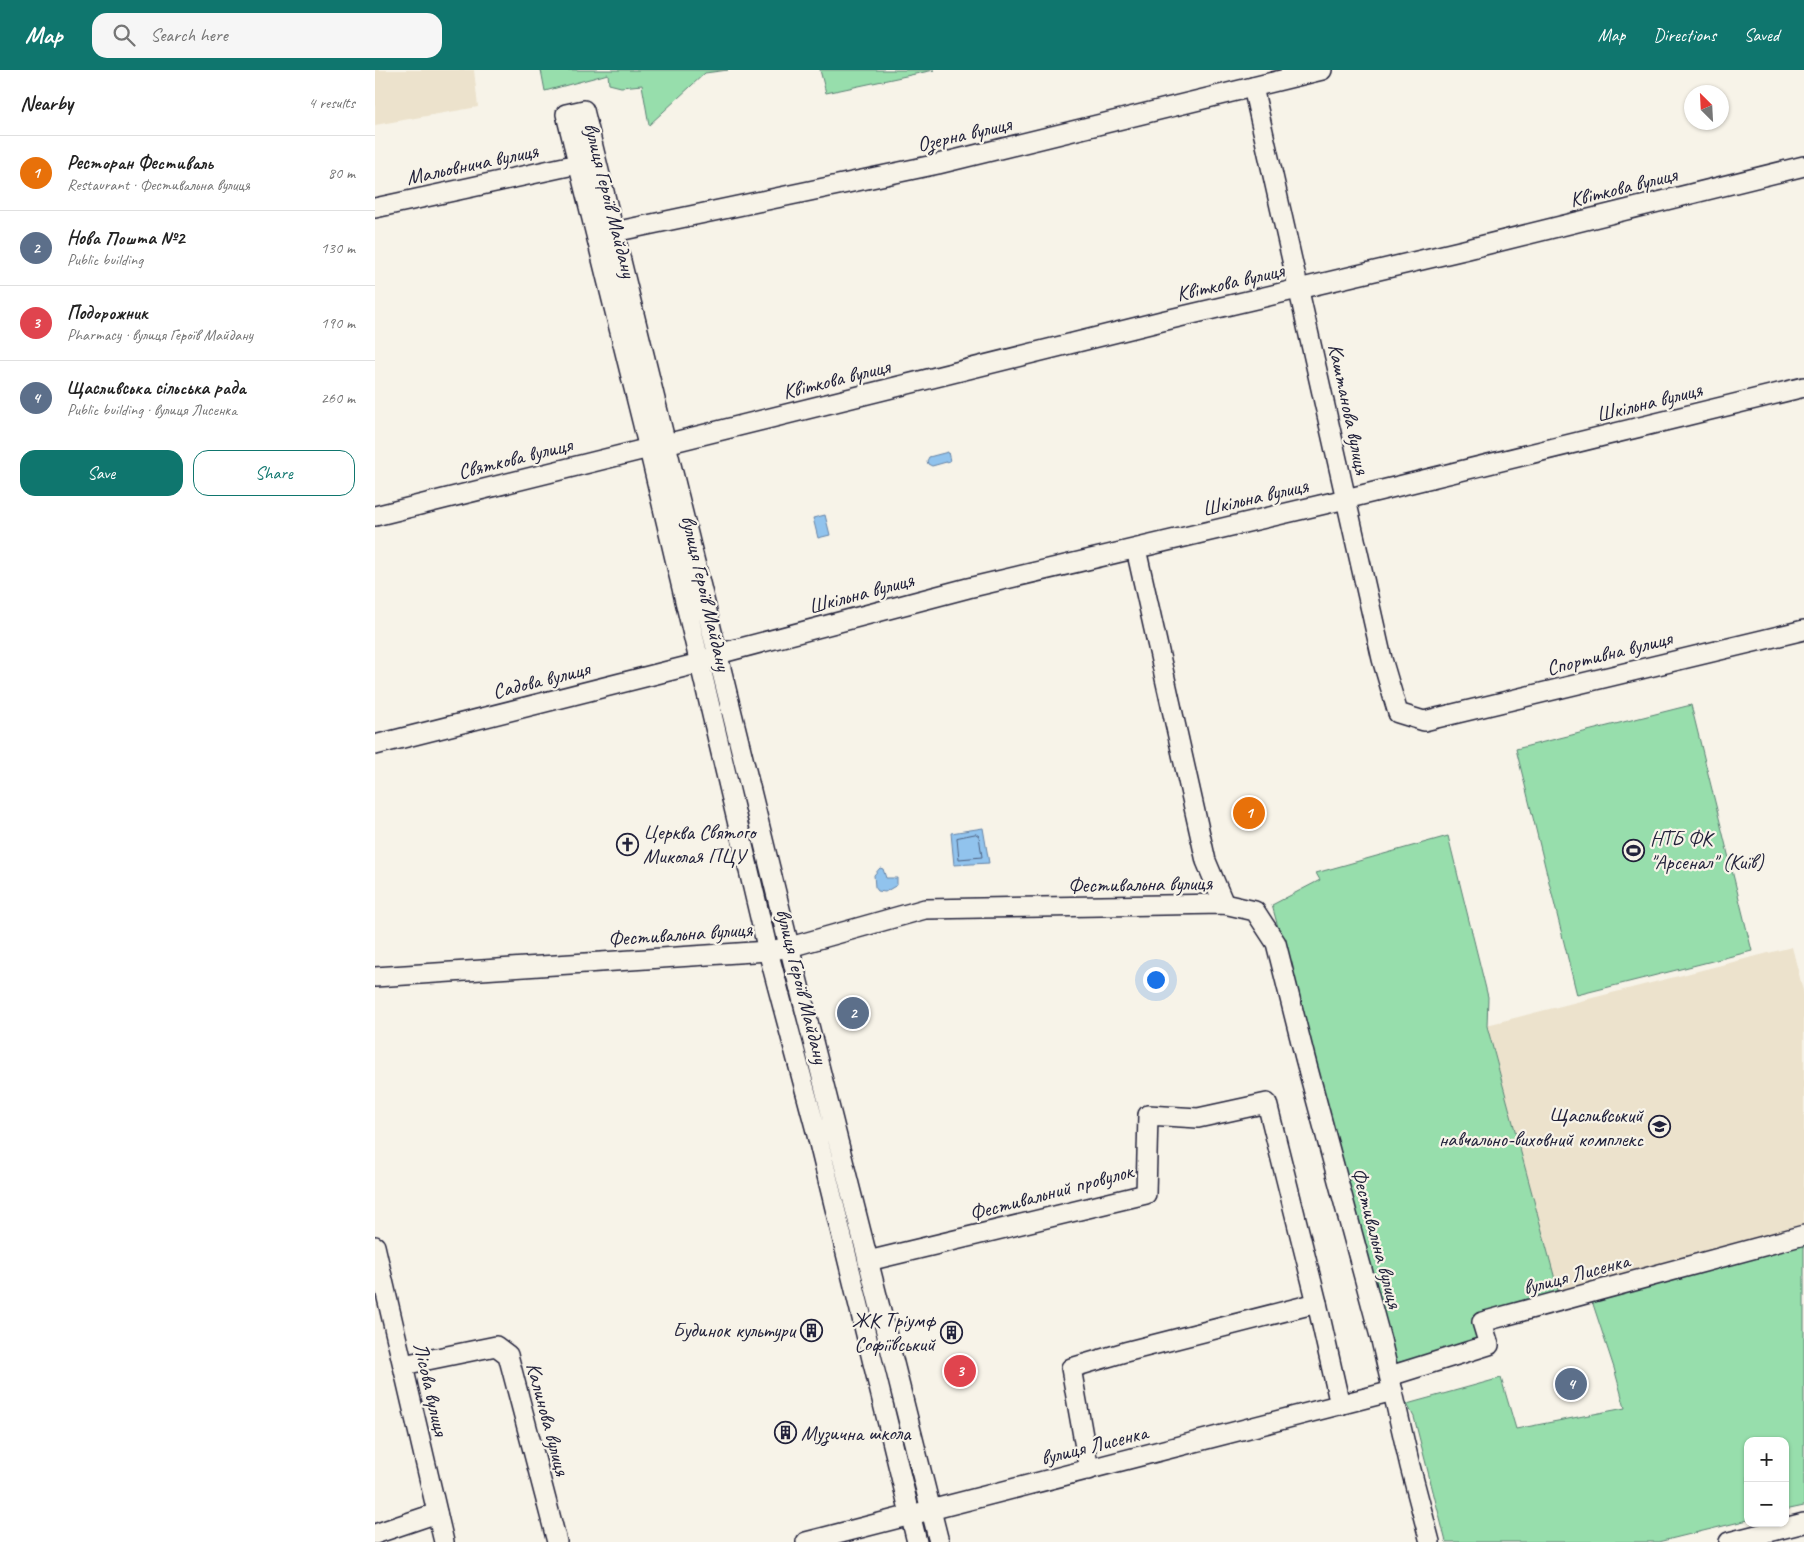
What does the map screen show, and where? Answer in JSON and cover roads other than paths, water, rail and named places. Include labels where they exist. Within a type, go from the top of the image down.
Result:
[{"type":"street","name":"Озерна вулиця","points":[[614,232],[938,164],[1323,70]]},
{"type":"street","name":"Каштанова вулиця","points":[[1253,87],[1382,659],[1398,713],[1424,721]]},
{"type":"street","name":"вулиця Героїв Майдану","points":[[917,1542],[769,951],[700,663],[658,447],[614,232],[584,110],[566,114],[578,164],[658,447],[718,654],[939,1542]]},
{"type":"street","name":"Мальовнича вулиця","points":[[375,208],[578,164]]},
{"type":"street","name":"Квіткова вулиця","points":[[658,447],[1153,324],[1804,166]]},
{"type":"street","name":"Шкільна вулиця","points":[[718,654],[968,588],[1346,499],[1804,387]]},
{"type":"street","name":"Святкова вулиця","points":[[375,516],[658,447]]},
{"type":"street","points":[[1136,549],[1206,861],[1224,904]]},
{"type":"street","name":"Спортивна вулиця","points":[[1424,721],[1804,630]]},
{"type":"street","name":"Садова вулиця","points":[[375,745],[700,663],[718,654]]},
{"type":"street","name":"Фестивальна вулиця","points":[[375,977],[769,951],[790,947],[925,909],[1224,904],[1255,912],[1276,943],[1392,1384],[1410,1466],[1430,1542]]},
{"type":"street","name":"Фестивальний провулок","points":[[868,1261],[1146,1194],[1149,1115],[1198,1118],[1267,1103],[1317,1303]]},
{"type":"street","name":"вулиця Лисенка","points":[[806,1542],[1340,1405],[1489,1345],[1483,1322],[1804,1235]]},
{"type":"street","name":"Лісова вулиця","points":[[375,1246],[444,1542]]},
{"type":"street","points":[[1089,1470],[1071,1368],[1125,1352],[1317,1303],[1340,1405]]},
{"type":"street","name":"Калинова вулиця","points":[[403,1365],[496,1346],[508,1355],[557,1542]]},
{"type":"street","points":[[375,1534],[437,1512]]},
{"type":"street","points":[[1729,1542],[1804,1523]]},
{"type":"water","points":[[948,452],[950,461],[932,466],[928,464],[929,457]]},
{"type":"water","points":[[825,515],[830,535],[818,538],[813,518]]},
{"type":"water","points":[[983,828],[989,863],[954,865],[951,833]]},
{"type":"water","points":[[880,868],[883,869],[886,878],[897,878],[897,885],[885,892],[878,891],[875,887],[874,875]]},
{"type":"place","name":"Ресторан Фестиваль","points":[[1249,813]]},
{"type":"place","name":"Церква Святого Миколая ПЦУ","points":[[627,844]]},
{"type":"place","name":"НТБ ФК \"Арсенал\" (Київ)","points":[[1634,850]]},
{"type":"place","name":"Нова Пошта №2","points":[[853,1013]]},
{"type":"place","name":"Щасливський навчально-виховний комплекс","points":[[1659,1127]]},
{"type":"place","name":"Будинок культури","points":[[811,1330]]},
{"type":"place","name":"ЖК Тріумф Софіївський","points":[[951,1332]]},
{"type":"place","name":"Подорожник","points":[[960,1371]]},
{"type":"place","name":"Щасливська сільська рада","points":[[1571,1384]]},
{"type":"place","name":"Музична школа","points":[[785,1433]]}]
